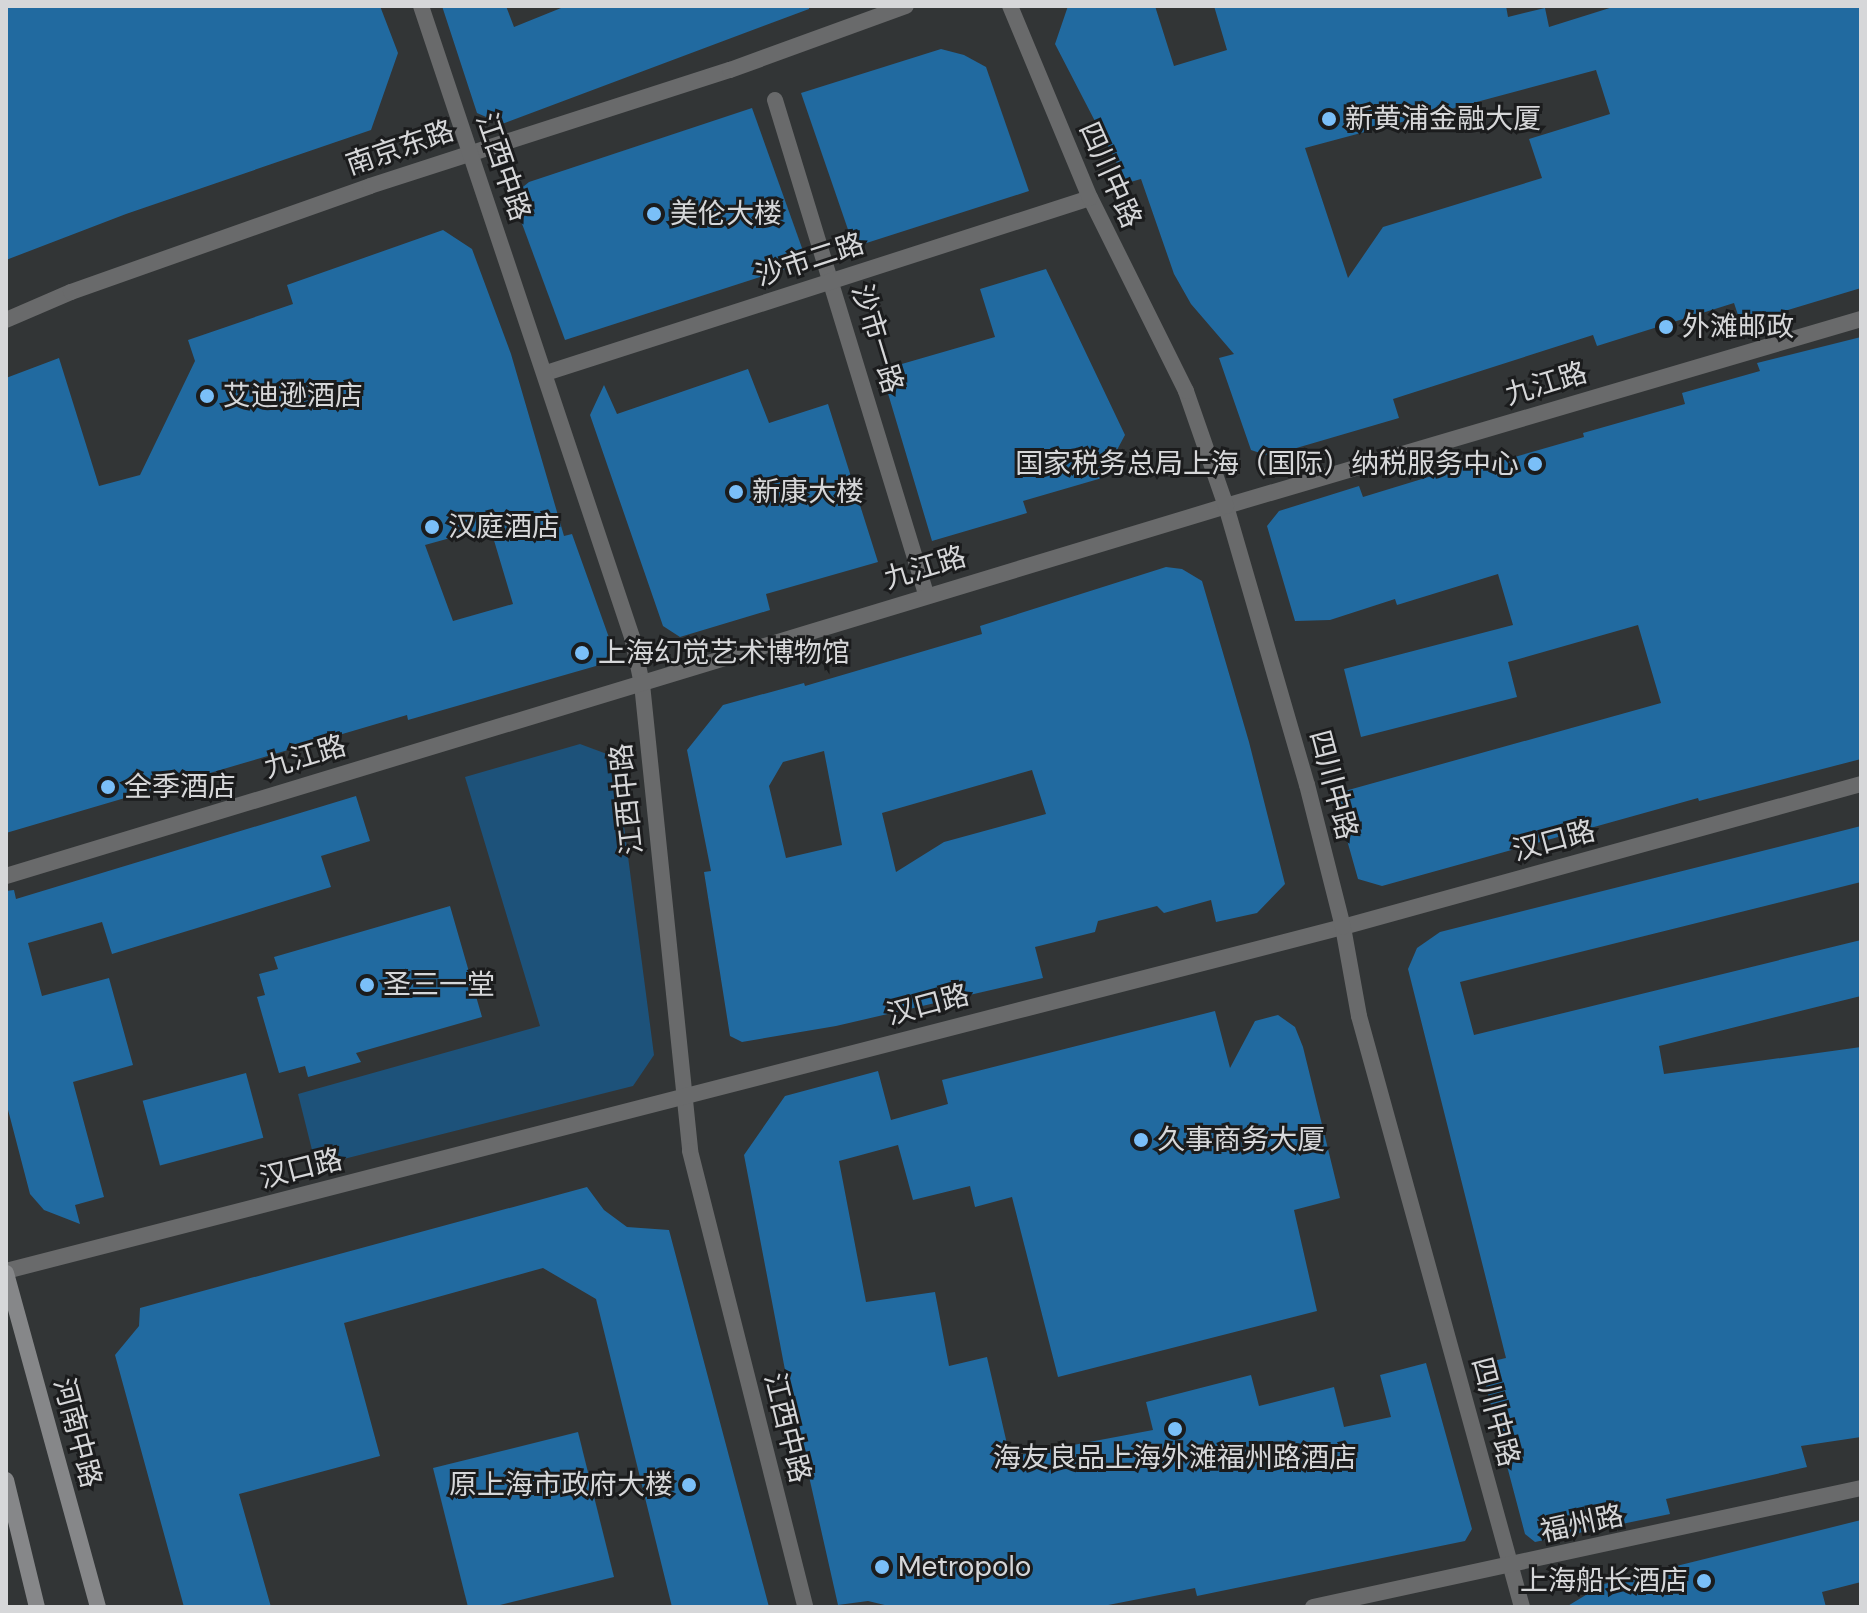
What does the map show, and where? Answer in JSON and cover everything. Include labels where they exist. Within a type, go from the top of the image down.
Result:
[{"type":"main road","name":"河南中路","points":[[6,1272],[98,1607]]},
{"type":"main road","points":[[6,1480],[37,1607]]},
{"type":"street","name":"江西中路","points":[[421,6],[632,637],[642,684],[690,1151],[805,1607]]},
{"type":"street","name":"南京东路","points":[[6,320],[71,292],[470,152],[730,70],[906,6]]},
{"type":"street","name":"四川中路","points":[[1010,6],[1090,198],[1186,391],[1226,506],[1271,655],[1343,927],[1359,1016],[1522,1607]]},
{"type":"street","name":"沙市一路","points":[[775,100],[926,594]]},
{"type":"street","name":"沙市二路","points":[[546,373],[1090,198]]},
{"type":"street","name":"九江路","points":[[6,876],[642,684],[926,594],[1861,319]]},
{"type":"street","name":"汉口路","points":[[6,1272],[1343,927],[1861,784]]},
{"type":"street","name":"福州路","points":[[1313,1607],[1861,1488]]},
{"type":"shaded area","points":[[580,744],[615,757],[654,1055],[633,1086],[316,1166],[298,1094],[540,1026],[465,777]]},
{"type":"building","points":[[6,6],[380,6],[398,53],[371,130],[126,214],[6,260]]},
{"type":"building","points":[[442,6],[506,6],[514,27],[566,6],[809,6],[809,9],[502,124],[477,113]]},
{"type":"building","points":[[1068,6],[1155,6],[1174,66],[1227,50],[1214,6],[1506,6],[1508,17],[1545,8],[1549,27],[1616,6],[1861,6],[1861,288],[1741,324],[1734,303],[1597,346],[1593,335],[1393,399],[1399,418],[1269,456],[1251,450],[1219,358],[1234,354],[1191,304],[1174,274],[1141,179],[1127,183],[1055,44]],"holes":[[[1596,70],[1610,114],[1529,139],[1542,178],[1383,227],[1348,278],[1305,148]]]},
{"type":"building","points":[[941,49],[964,55],[986,67],[1029,191],[854,247],[801,93]]},
{"type":"building","name":"美伦大楼","points":[[752,108],[807,262],[565,340],[514,202],[518,191],[529,182]]},
{"type":"building","points":[[443,230],[472,249],[511,354],[564,536],[572,534],[612,646],[603,664],[408,720],[407,715],[6,833],[6,378],[59,358],[99,486],[140,475],[195,361],[188,340],[293,304],[287,285]],"holes":[[[490,527],[513,604],[453,621],[425,545]]]},
{"type":"building","points":[[1046,269],[1125,435],[1102,478],[1023,501],[1027,513],[932,541],[881,370],[995,337],[980,289]]},
{"type":"building","points":[[1861,337],[1861,759],[1699,801],[1698,798],[1382,886],[1358,879],[1334,794],[1661,703],[1638,625],[1508,662],[1517,697],[1361,737],[1344,669],[1513,625],[1498,574],[1397,605],[1395,599],[1330,620],[1295,621],[1267,526],[1279,511],[1359,486],[1363,497],[1471,464],[1473,469],[1584,437],[1583,433],[1685,404],[1682,393],[1760,371],[1757,363]]},
{"type":"building","name":"新康大楼","points":[[748,369],[769,423],[828,404],[878,562],[766,594],[770,610],[680,637],[663,626],[590,415],[604,385],[617,414]]},
{"type":"building","points":[[1166,567],[1182,569],[1202,581],[1249,742],[1285,884],[1257,913],[1216,922],[1211,900],[1164,913],[1157,906],[1098,921],[1095,932],[1035,947],[1043,978],[836,1026],[742,1042],[730,1036],[704,872],[711,871],[687,750],[723,705],[804,683],[805,686],[982,634],[980,626]],"holes":[[[824,751],[842,845],[786,858],[769,786],[783,762]],[[1032,770],[1046,814],[944,842],[896,872],[882,813]]]},
{"type":"building","points":[[356,796],[370,841],[321,856],[331,887],[112,954],[102,922],[28,943],[42,996],[109,978],[133,1065],[73,1082],[104,1197],[75,1205],[80,1224],[44,1210],[30,1194],[6,1102],[6,891],[14,890],[16,899]]},
{"type":"building","points":[[1861,826],[1861,882],[1460,982],[1474,1035],[1861,940],[1861,996],[1659,1046],[1664,1074],[1861,1047],[1861,1437],[1801,1446],[1807,1467],[1666,1499],[1670,1514],[1535,1542],[1525,1534],[1480,1364],[1506,1358],[1408,969],[1417,948],[1440,932]]},
{"type":"building","name":"圣三一堂","points":[[450,906],[482,1017],[356,1053],[361,1062],[308,1077],[305,1066],[279,1073],[257,997],[265,995],[259,974],[278,969],[274,957]]},
{"type":"building","points":[[1215,1011],[1230,1068],[1255,1021],[1278,1015],[1295,1027],[1303,1047],[1340,1198],[1294,1210],[1317,1311],[1058,1377],[1012,1197],[975,1207],[970,1186],[913,1200],[898,1145],[839,1161],[866,1302],[935,1292],[949,1366],[987,1357],[1010,1457],[1153,1430],[1146,1402],[1251,1375],[1259,1406],[1334,1387],[1344,1427],[1391,1417],[1380,1375],[1426,1363],[1472,1529],[1465,1541],[1197,1596],[1195,1588],[1098,1607],[893,1607],[868,1601],[838,1605],[785,1370],[744,1155],[785,1096],[878,1071],[891,1120],[948,1104],[942,1080]]},
{"type":"building","points":[[246,1073],[263,1138],[160,1165],[143,1101]]},
{"type":"building","name":"原上海市政府大楼","points":[[587,1187],[604,1210],[627,1227],[669,1230],[769,1607],[672,1607],[596,1299],[543,1268],[344,1323],[380,1456],[239,1494],[271,1607],[184,1607],[115,1355],[139,1326],[140,1308]]},
{"type":"building","points":[[578,1432],[614,1577],[492,1607],[468,1607],[433,1468]]},
{"type":"building","points":[[1861,1520],[1861,1582],[1822,1592],[1826,1607],[1566,1607],[1604,1584]]},
{"type":"place","name":"新黄浦金融大厦","points":[[1329,119]]},
{"type":"place","name":"美伦大楼","points":[[654,214]]},
{"type":"place","name":"外滩邮政","points":[[1666,327]]},
{"type":"place","name":"艾迪逊酒店","points":[[207,396]]},
{"type":"place","name":"国家税务总局上海（国际）纳税服务中心","points":[[1535,464]]},
{"type":"place","name":"新康大楼","points":[[736,492]]},
{"type":"place","name":"汉庭酒店","points":[[432,527]]},
{"type":"place","name":"上海幻觉艺术博物馆","points":[[582,653]]},
{"type":"place","name":"全季酒店","points":[[108,787]]},
{"type":"place","name":"圣三一堂","points":[[367,985]]},
{"type":"place","name":"久事商务大厦","points":[[1141,1140]]},
{"type":"place","name":"海友良品上海外滩福州路酒店","points":[[1175,1429]]},
{"type":"place","name":"原上海市政府大楼","points":[[689,1485]]},
{"type":"place","name":"Metropolo","points":[[882,1567]]},
{"type":"place","name":"上海船长酒店","points":[[1704,1581]]}]
